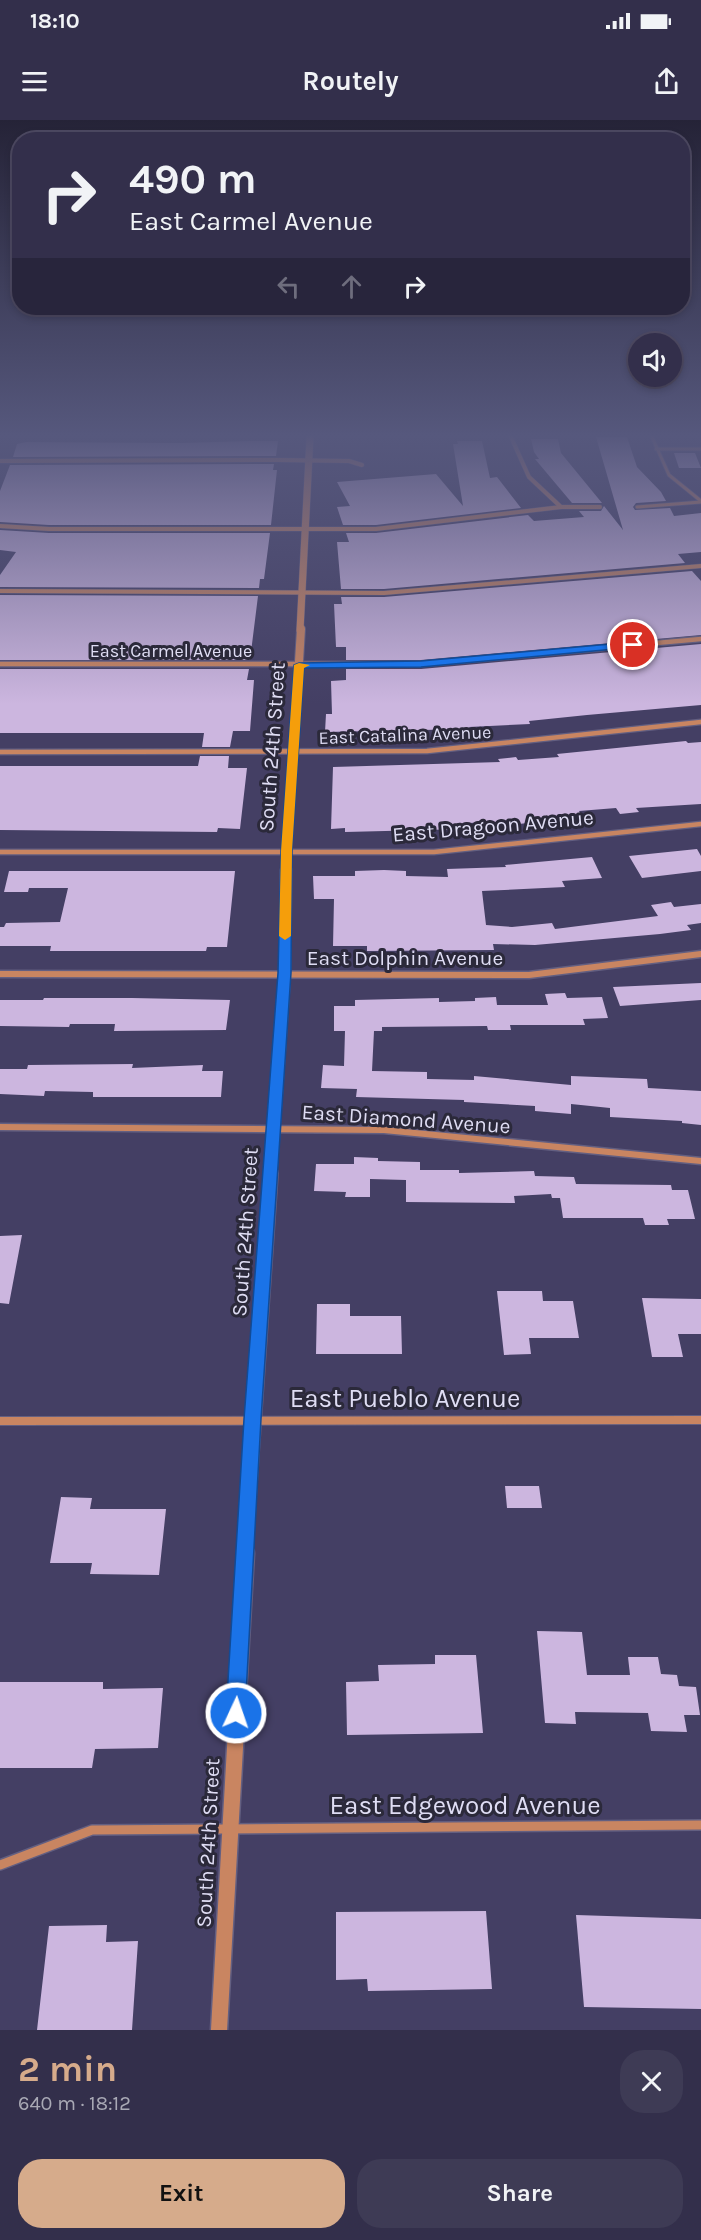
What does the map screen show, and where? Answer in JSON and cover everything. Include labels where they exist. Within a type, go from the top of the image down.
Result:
[{"type":"street","points":[[8,526],[307,531],[400,526]]},
{"type":"street","name":"South 24th Street","points":[[219,2030],[253,1419],[285,973],[286,851],[295,752],[307,526]]},
{"type":"street","points":[[0,591],[302,593],[433,590],[701,566]]},
{"type":"street","name":"East Carmel Avenue","points":[[0,664],[421,664],[701,639]]},
{"type":"street","name":"East Catalina Avenue","points":[[0,752],[427,751],[701,722]]},
{"type":"street","name":"East Dragoon Avenue","points":[[0,852],[434,852],[701,824]]},
{"type":"street","name":"East Dolphin Avenue","points":[[0,974],[529,975],[701,954]]},
{"type":"street","name":"East Diamond Avenue","points":[[0,1127],[384,1130],[701,1161]]},
{"type":"street","name":"East Pueblo Avenue","points":[[0,1421],[701,1420]]},
{"type":"street","name":"East Edgewood Avenue","points":[[0,1865],[10,1858],[92,1830],[229,1827],[701,1825]]},
{"type":"building","points":[[434,526],[620,526],[623,530],[622,526],[701,526],[701,552],[678,554],[685,563],[384,589],[341,589],[337,542],[349,542],[346,533],[376,533]]},
{"type":"building","points":[[0,530],[49,533],[270,533],[264,579],[260,579],[259,588],[0,587],[0,575],[16,552],[0,550]]},
{"type":"building","points":[[692,571],[701,581],[701,635],[421,660],[346,660],[346,647],[336,647],[334,604],[342,604],[341,597],[384,597]]},
{"type":"building","points":[[0,595],[258,596],[250,660],[0,660]]},
{"type":"building","points":[[701,644],[701,705],[529,721],[530,724],[469,727],[470,729],[325,732],[326,714],[332,714],[331,681],[346,680],[346,669],[421,669]]},
{"type":"building","points":[[0,669],[249,669],[247,680],[254,680],[250,731],[233,731],[230,747],[202,747],[204,733],[0,733]]},
{"type":"building","points":[[686,741],[688,743],[701,742],[701,804],[636,808],[639,812],[620,814],[616,808],[579,811],[583,818],[565,819],[563,816],[526,819],[528,823],[509,825],[508,822],[465,823],[466,829],[345,832],[345,828],[331,829],[333,767],[500,762],[498,759],[559,757],[557,754]]},
{"type":"building","points":[[200,756],[229,756],[228,768],[247,768],[240,829],[218,828],[217,832],[0,830],[0,766],[198,766]]},
{"type":"building","points":[[697,849],[701,856],[701,871],[642,878],[629,856]]},
{"type":"building","points":[[592,857],[602,878],[562,881],[565,887],[482,891],[486,925],[512,927],[552,923],[555,929],[658,916],[651,905],[671,902],[674,907],[701,904],[701,923],[687,925],[691,930],[660,934],[535,945],[493,944],[494,950],[367,951],[367,946],[333,946],[334,899],[314,899],[313,876],[355,876],[355,871],[384,870],[406,871],[406,876],[448,877],[447,869],[506,867],[505,865]]},
{"type":"building","points":[[9,871],[235,871],[227,947],[207,947],[206,951],[50,951],[51,946],[0,946],[0,927],[4,927],[6,923],[60,922],[68,888],[29,888],[28,892],[4,892]]},
{"type":"building","points":[[701,983],[701,1000],[620,1006],[613,987]]},
{"type":"building","points":[[565,993],[567,998],[602,997],[608,1018],[583,1019],[585,1025],[510,1025],[511,1030],[488,1030],[487,1026],[382,1027],[382,1031],[374,1031],[372,1071],[427,1072],[427,1079],[474,1080],[474,1076],[571,1085],[571,1076],[647,1079],[648,1088],[701,1091],[701,1125],[682,1123],[682,1121],[610,1117],[610,1108],[571,1104],[571,1114],[535,1111],[535,1106],[464,1102],[464,1100],[356,1097],[357,1089],[321,1088],[323,1065],[344,1066],[345,1031],[334,1031],[334,1006],[355,1006],[355,1000],[439,998],[439,1002],[475,1001],[475,998],[496,997],[497,1005],[548,1005],[545,994]]},
{"type":"building","points":[[44,998],[230,1000],[226,1030],[114,1031],[115,1024],[70,1024],[69,1027],[0,1026],[0,1000],[43,1000]]},
{"type":"building","points":[[133,1064],[132,1068],[203,1065],[202,1071],[223,1071],[221,1097],[93,1097],[93,1092],[45,1091],[44,1096],[0,1094],[0,1069],[27,1069],[28,1065]]},
{"type":"building","points":[[354,1157],[378,1158],[378,1161],[420,1162],[420,1170],[459,1170],[459,1173],[534,1171],[535,1176],[574,1177],[576,1184],[671,1185],[672,1190],[688,1190],[695,1219],[667,1219],[669,1225],[645,1225],[643,1218],[563,1218],[560,1198],[552,1198],[551,1194],[514,1196],[515,1203],[406,1202],[406,1180],[370,1179],[370,1197],[345,1197],[346,1192],[314,1191],[316,1164],[354,1164]]},
{"type":"building","points":[[22,1235],[9,1304],[0,1303],[0,1236]]},
{"type":"building","points":[[497,1291],[542,1291],[543,1301],[573,1301],[579,1338],[529,1338],[531,1354],[504,1355]]},
{"type":"building","points":[[642,1298],[701,1299],[701,1334],[678,1334],[683,1357],[652,1357]]},
{"type":"building","points":[[317,1304],[350,1304],[350,1316],[401,1316],[402,1354],[316,1354]]},
{"type":"building","points":[[505,1486],[539,1486],[542,1508],[507,1508]]},
{"type":"building","points":[[61,1497],[92,1498],[90,1509],[166,1509],[159,1575],[90,1574],[92,1563],[50,1563]]},
{"type":"building","points":[[537,1631],[582,1632],[587,1675],[630,1675],[628,1657],[658,1657],[661,1674],[677,1675],[679,1686],[696,1687],[700,1715],[684,1715],[687,1732],[651,1731],[648,1713],[575,1712],[576,1724],[545,1723]]},
{"type":"building","points":[[435,1655],[476,1655],[483,1733],[347,1735],[346,1682],[379,1681],[378,1665],[435,1664]]},
{"type":"building","points":[[0,1682],[103,1682],[103,1689],[163,1688],[158,1748],[95,1749],[92,1768],[0,1768]]},
{"type":"building","points":[[486,1911],[492,1989],[368,1991],[367,1979],[336,1980],[336,1912]]},
{"type":"building","points":[[576,1915],[701,1919],[701,2009],[584,2007]]},
{"type":"building","points":[[107,1925],[106,1942],[138,1941],[132,2030],[37,2030],[49,1926]]},
{"type":"slow traffic","points":[[285,936],[286,851],[295,752],[299,665],[305,665]]},
{"type":"route","points":[[236,1713],[253,1419],[285,973],[286,851],[295,752],[299,665],[421,664],[633,645]]}]
